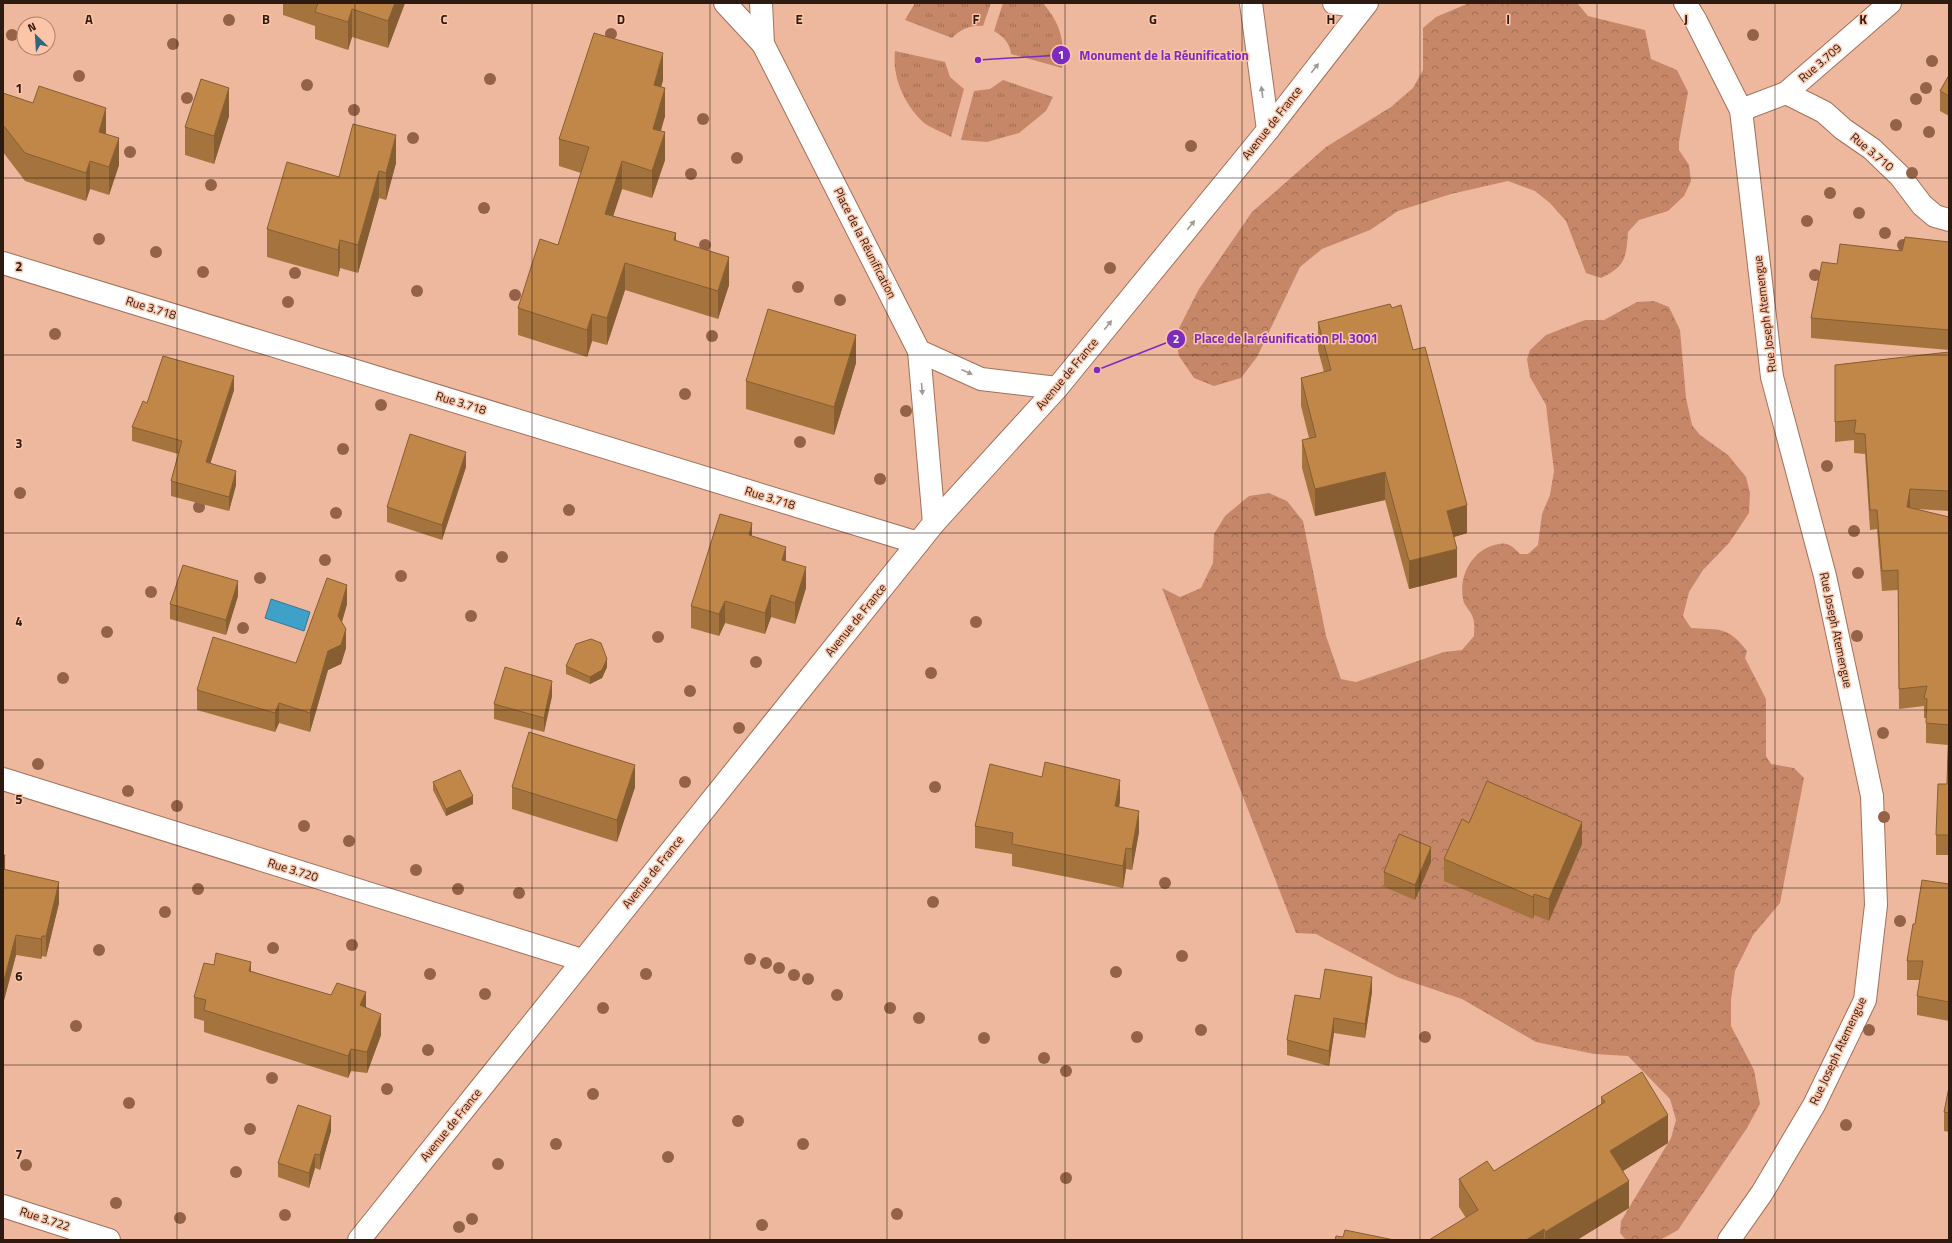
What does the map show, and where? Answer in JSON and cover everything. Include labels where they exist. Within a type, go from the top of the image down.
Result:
[{"type":"street","points":[[725,3],[763,44]]},
{"type":"street","name":"Place de la Réunification","points":[[761,3],[763,44],[919,350]]},
{"type":"street","points":[[1251,3],[1268,130]]},
{"type":"street","points":[[1334,3],[1365,5]]},
{"type":"street","name":"Rue Joseph Atemengue","points":[[1685,3],[1695,19],[1741,110],[1772,377],[1825,576],[1872,796],[1876,905],[1865,1000],[1814,1105],[1762,1193],[1729,1240]]},
{"type":"street","name":"Rue 3.709","points":[[1741,110],[1786,93],[1890,3]]},
{"type":"street","name":"Avenue de France","points":[[359,1240],[582,960],[934,523],[1057,388],[1268,130],[1365,5]]},
{"type":"street","name":"Rue 3.710","points":[[1786,93],[1824,112],[1843,129],[1872,149],[1900,176],[1922,205],[1935,216],[1949,220]]},
{"type":"street","name":"Rue 3.718","points":[[3,262],[918,543]]},
{"type":"street","points":[[919,350],[981,379],[1057,388]]},
{"type":"street","points":[[919,350],[934,523]]},
{"type":"street","name":"Rue 3.720","points":[[3,779],[582,960]]},
{"type":"street","name":"Rue 3.722","points":[[3,1206],[109,1240]]},
{"type":"green space","points":[[915,3],[991,3],[983,26],[966,28],[952,38],[905,20]]},
{"type":"green space","points":[[1003,3],[1043,3],[1058,26],[1063,49],[1062,68],[1011,54],[1006,40],[994,31]]},
{"type":"green space","points":[[1469,3],[1577,3],[1588,16],[1645,30],[1651,59],[1677,70],[1688,92],[1679,142],[1679,150],[1689,165],[1691,181],[1684,196],[1668,211],[1639,220],[1628,232],[1625,255],[1620,265],[1609,274],[1601,278],[1586,273],[1566,221],[1550,203],[1535,191],[1508,181],[1451,194],[1398,211],[1370,230],[1322,249],[1300,267],[1257,357],[1241,378],[1214,386],[1194,378],[1179,356],[1175,336],[1199,289],[1252,212],[1326,147],[1391,107],[1413,88],[1423,70],[1423,28],[1436,17]]},
{"type":"green space","points":[[895,51],[945,62],[950,77],[964,89],[951,137],[923,122],[910,107],[901,90],[895,71]]},
{"type":"green space","points":[[1003,80],[1053,97],[1046,111],[1019,133],[987,142],[961,140],[974,91],[990,89]]},
{"type":"green space","points":[[1654,301],[1669,307],[1680,330],[1686,398],[1692,425],[1700,435],[1728,455],[1746,477],[1750,493],[1749,513],[1729,543],[1703,570],[1689,592],[1683,616],[1691,628],[1716,630],[1729,633],[1747,651],[1745,658],[1766,699],[1766,756],[1771,764],[1794,768],[1804,778],[1780,903],[1753,935],[1735,971],[1731,1000],[1731,1026],[1754,1070],[1760,1104],[1747,1128],[1678,1230],[1660,1240],[1626,1240],[1620,1233],[1621,1221],[1671,1138],[1676,1120],[1670,1099],[1628,1056],[1594,1054],[1536,1042],[1462,999],[1397,977],[1316,934],[1296,933],[1162,588],[1180,597],[1201,588],[1213,563],[1214,534],[1225,516],[1249,496],[1269,493],[1287,501],[1303,521],[1326,636],[1341,679],[1356,682],[1444,652],[1462,650],[1474,636],[1474,620],[1464,602],[1462,591],[1468,567],[1477,555],[1496,544],[1504,543],[1513,547],[1520,554],[1528,554],[1538,545],[1542,514],[1550,495],[1554,471],[1546,405],[1530,377],[1527,359],[1530,350],[1546,335],[1585,320],[1604,320],[1637,302]]},
{"type":"water","points":[[271,599],[310,612],[304,631],[265,618]]},
{"type":"building","points":[[318,3],[395,3],[388,21],[352,9],[348,22],[315,12]]},
{"type":"building","points":[[594,33],[663,53],[654,85],[665,88],[653,129],[665,132],[652,171],[622,161],[605,214],[676,233],[674,240],[729,257],[718,291],[625,263],[607,318],[592,314],[587,330],[518,308],[540,239],[558,245],[589,147],[559,139]]},
{"type":"building","points":[[1949,75],[1949,96],[1940,91]]},
{"type":"building","points":[[201,79],[229,88],[214,136],[185,127]]},
{"type":"building","points":[[39,86],[106,108],[99,132],[119,138],[109,167],[90,161],[86,173],[25,153],[3,125],[3,93],[33,103]]},
{"type":"building","points":[[353,124],[396,135],[386,173],[379,171],[358,245],[340,240],[338,250],[267,229],[287,162],[339,177]]},
{"type":"building","points":[[1905,237],[1949,242],[1949,330],[1811,318],[1822,262],[1837,264],[1840,244],[1902,251]]},
{"type":"building","points":[[1390,304],[1392,308],[1401,305],[1413,350],[1425,347],[1467,505],[1447,511],[1457,549],[1409,561],[1385,472],[1315,489],[1302,440],[1316,437],[1301,378],[1331,370],[1318,322]]},
{"type":"building","points":[[768,309],[856,335],[834,407],[746,381]]},
{"type":"building","points":[[1949,352],[1949,491],[1910,489],[1907,507],[1949,517],[1949,725],[1926,723],[1927,699],[1924,698],[1927,686],[1899,689],[1898,570],[1882,571],[1877,510],[1870,510],[1865,434],[1854,433],[1856,420],[1835,422],[1835,365]]},
{"type":"building","points":[[163,356],[234,376],[206,462],[236,471],[229,497],[171,481],[182,441],[132,427],[143,401],[147,403]]},
{"type":"building","points":[[410,434],[466,452],[442,525],[387,507]]},
{"type":"building","points":[[720,514],[752,523],[749,535],[786,547],[782,560],[806,567],[795,603],[771,595],[765,613],[725,601],[719,614],[691,606]]},
{"type":"building","points":[[183,565],[238,581],[226,620],[170,604]]},
{"type":"building","points":[[327,578],[347,585],[338,616],[346,629],[341,645],[328,651],[310,713],[279,703],[275,713],[197,690],[213,637],[296,663]]},
{"type":"building","points":[[591,639],[601,643],[607,659],[602,670],[590,677],[566,666],[576,644]]},
{"type":"building","points":[[505,667],[552,681],[544,718],[494,704]]},
{"type":"building","points":[[1949,725],[1949,835],[1936,835],[1938,784],[1947,784]]},
{"type":"building","points":[[529,732],[635,765],[617,820],[512,787]]},
{"type":"building","points":[[1045,762],[1120,780],[1115,806],[1139,811],[1132,849],[1126,848],[1123,866],[1012,844],[1013,833],[975,826],[990,764],[1042,777]]},
{"type":"building","points":[[460,770],[473,796],[446,809],[433,782]]},
{"type":"building","points":[[1487,781],[1582,822],[1549,899],[1534,894],[1533,897],[1444,859],[1462,819],[1469,823]]},
{"type":"building","points":[[1399,834],[1431,847],[1415,885],[1384,872]]},
{"type":"building","points":[[3,869],[59,882],[46,936],[42,936],[41,939],[16,935],[3,984]]},
{"type":"building","points":[[1922,880],[1949,884],[1949,1002],[1917,996],[1923,961],[1907,961]]},
{"type":"building","points":[[216,953],[251,962],[249,971],[331,995],[337,983],[366,992],[360,1005],[381,1014],[367,1052],[351,1049],[348,1056],[204,1010],[206,1000],[194,997],[204,963],[214,965]]},
{"type":"building","points":[[1325,969],[1372,977],[1365,1024],[1334,1018],[1329,1051],[1287,1040],[1295,995],[1320,999]]},
{"type":"building","points":[[1642,1072],[1668,1115],[1610,1151],[1629,1181],[1545,1232],[1544,1229],[1526,1240],[1429,1240],[1478,1210],[1459,1179],[1487,1161],[1494,1171],[1605,1102],[1601,1097]]},
{"type":"building","points":[[1949,1087],[1949,1113],[1944,1112]]},
{"type":"building","points":[[298,1105],[331,1116],[320,1155],[315,1154],[309,1173],[278,1163]]},
{"type":"building","points":[[1345,1230],[1394,1240],[1335,1240],[1336,1236],[1343,1237]]},
{"type":"place","name":"Monument de la Réunification","points":[[978,60]]},
{"type":"place","name":"Place de la réunification Pl. 3001","points":[[1097,370]]}]
